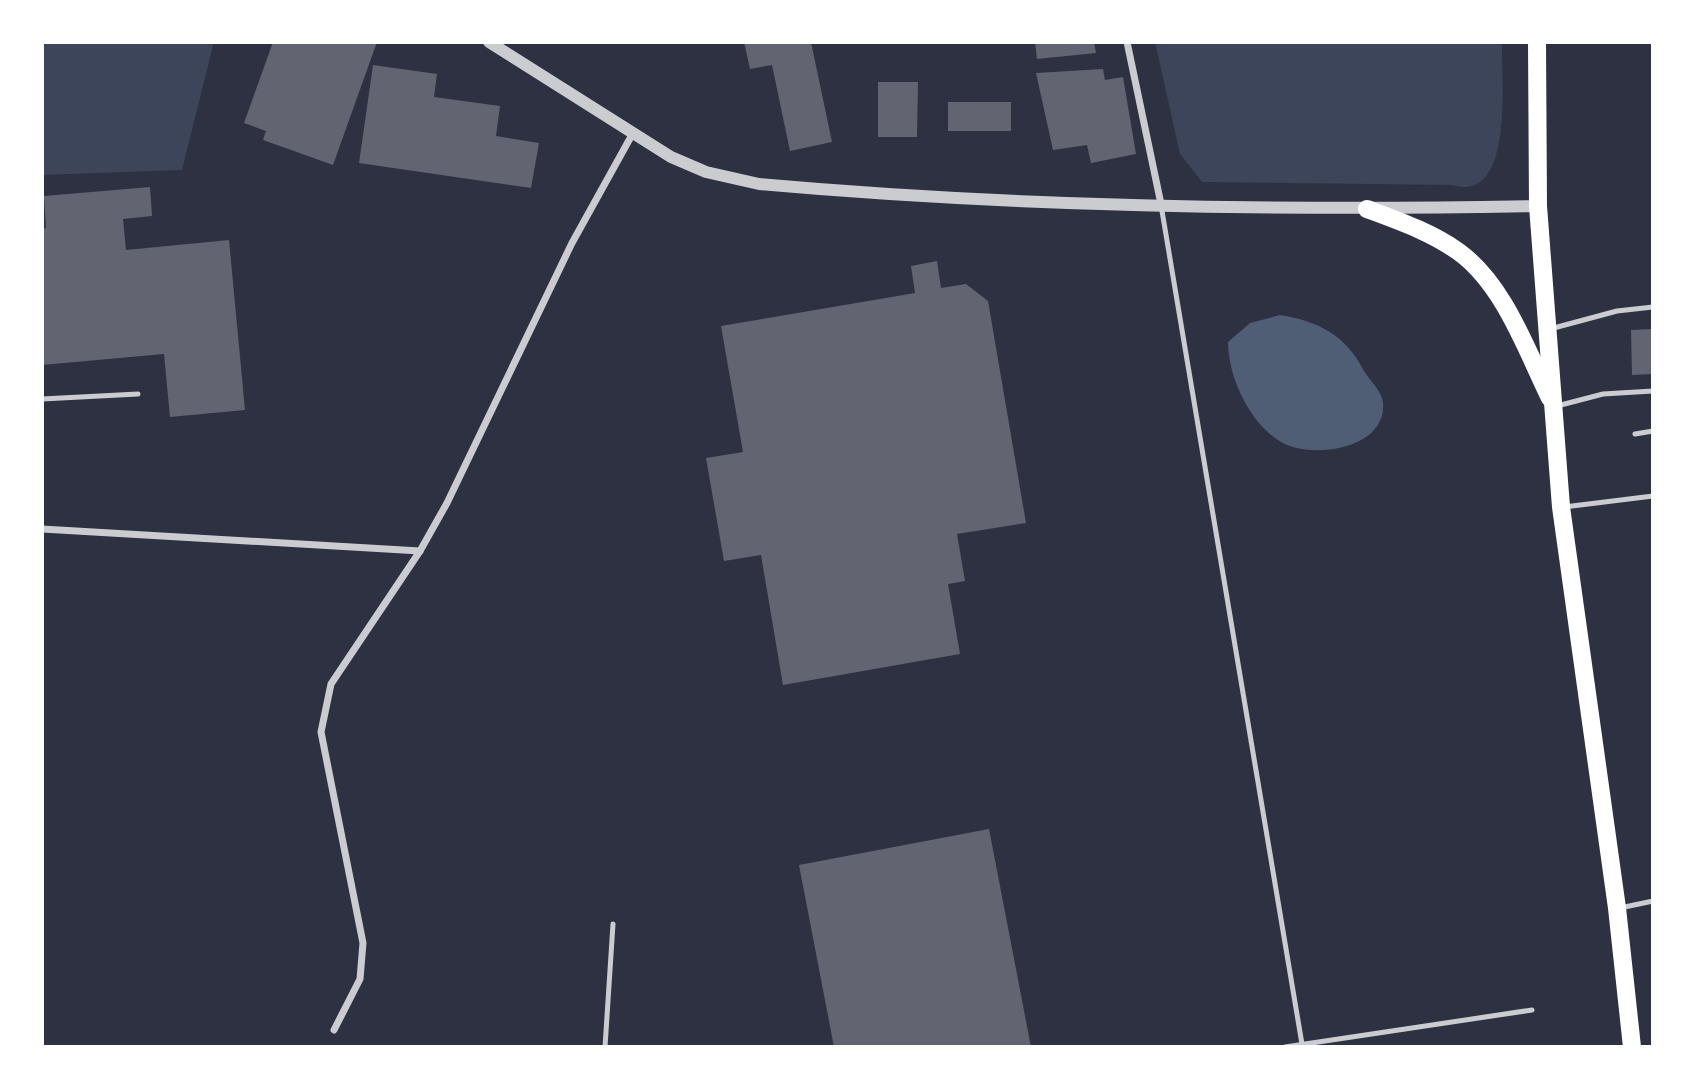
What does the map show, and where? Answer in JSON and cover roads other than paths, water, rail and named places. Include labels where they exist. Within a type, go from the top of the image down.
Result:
[{"type":"main road","points":[[1537,42],[1538,206],[1561,507],[1617,908],[1632,1047]]},
{"type":"main road","points":[[1367,209],[1424,231],[1461,254],[1484,278],[1503,303],[1554,407]]},
{"type":"street","points":[[489,42],[671,158],[706,172],[759,184],[1161,204],[1367,209],[1538,206]]},
{"type":"street","points":[[1127,42],[1161,204]]},
{"type":"street","points":[[334,1030],[360,979],[363,943],[321,732],[331,684],[420,551],[469,461],[572,243],[634,133]]},
{"type":"street","points":[[42,529],[420,551]]},
{"type":"lane","points":[[1161,204],[1302,1044]]},
{"type":"lane","points":[[1548,330],[1617,311],[1653,307]]},
{"type":"lane","points":[[1554,407],[1603,394],[1653,391]]},
{"type":"lane","points":[[42,399],[138,394]]},
{"type":"lane","points":[[1635,434],[1653,431]]},
{"type":"lane","points":[[1561,507],[1653,496]]},
{"type":"lane","points":[[1617,908],[1653,901]]},
{"type":"lane","points":[[605,1047],[613,924]]},
{"type":"lane","points":[[1285,1047],[1532,1010]]}]
